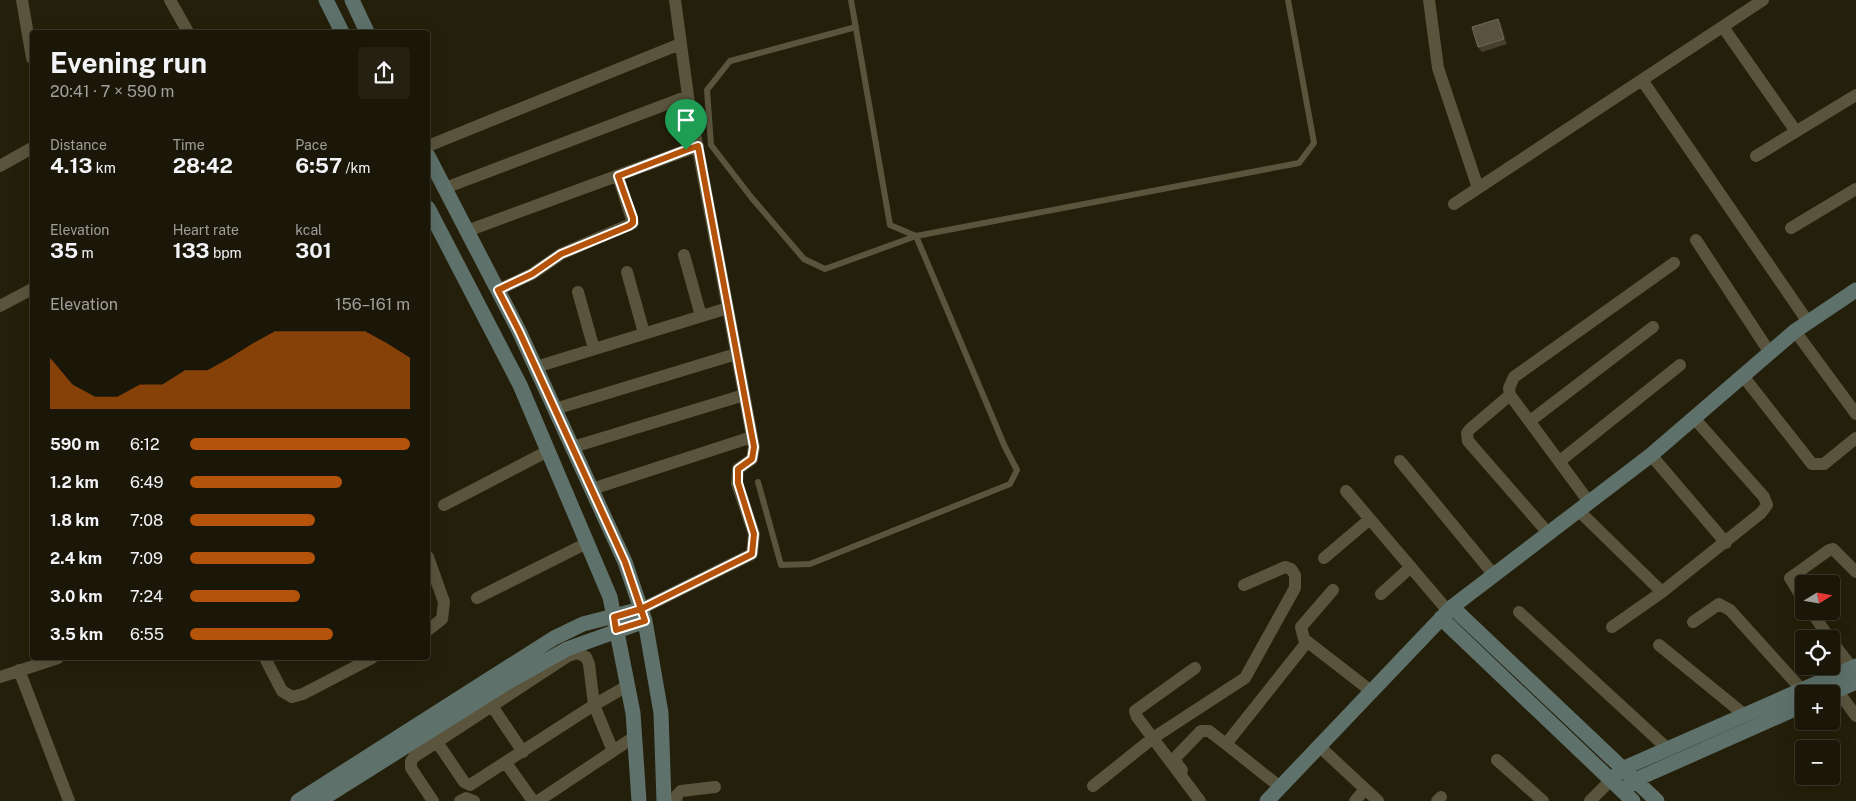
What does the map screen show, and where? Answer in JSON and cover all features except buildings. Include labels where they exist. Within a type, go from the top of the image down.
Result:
[{"type":"street","points":[[22,0],[30,46]]},
{"type":"street","points":[[170,0],[187,30]]},
{"type":"street","points":[[326,0],[341,30]]},
{"type":"street","points":[[352,0],[366,30]]},
{"type":"street","points":[[319,801],[508,682],[615,623],[643,615],[752,554],[754,534],[738,483],[738,469],[752,459],[754,447],[688,96],[675,0]]},
{"type":"street","points":[[1429,0],[1438,68],[1478,188]]},
{"type":"street","points":[[1454,204],[1723,27],[1755,2]]},
{"type":"street","points":[[1723,27],[1795,130]]},
{"type":"street","points":[[430,145],[680,44]]},
{"type":"street","points":[[1642,80],[1808,322]]},
{"type":"street","points":[[1756,156],[1795,130],[1856,95]]},
{"type":"street","points":[[445,188],[688,96]]},
{"type":"street","points":[[467,232],[698,146]]},
{"type":"street","points":[[0,166],[30,149]]},
{"type":"street","points":[[430,160],[536,366],[625,562],[643,615],[661,713],[664,801]]},
{"type":"street","points":[[498,290],[532,274],[561,254],[633,223],[618,176]]},
{"type":"street","points":[[1791,228],[1856,189]]},
{"type":"street","points":[[430,212],[520,385],[610,598],[627,686],[634,737],[639,801]]},
{"type":"street","points":[[1696,240],[1770,353]]},
{"type":"street","points":[[684,255],[701,316]]},
{"type":"street","points":[[1662,592],[1584,506],[1560,461],[1510,395],[1509,388],[1514,377],[1674,263]]},
{"type":"street","points":[[627,272],[644,333]]},
{"type":"street","points":[[0,306],[30,290]]},
{"type":"street","points":[[1267,801],[1447,612],[1651,455],[1795,331],[1856,290]]},
{"type":"street","points":[[578,292],[594,349]]},
{"type":"street","points":[[536,366],[728,308]]},
{"type":"street","points":[[1530,421],[1653,327]]},
{"type":"street","points":[[1795,331],[1852,400],[1856,414]]},
{"type":"street","points":[[555,409],[736,354]]},
{"type":"street","points":[[1560,461],[1680,364]]},
{"type":"street","points":[[1743,376],[1812,464],[1824,464],[1856,438]]},
{"type":"street","points":[[573,447],[744,395]]},
{"type":"street","points":[[1510,395],[1470,429],[1467,433],[1468,441],[1549,534]]},
{"type":"street","points":[[1612,627],[1726,543],[1762,513],[1767,505],[1764,497],[1694,418]]},
{"type":"street","points":[[592,490],[752,437]]},
{"type":"street","points":[[444,505],[548,450]]},
{"type":"street","points":[[1651,455],[1726,543]]},
{"type":"street","points":[[1400,461],[1494,576]]},
{"type":"street","points":[[1346,491],[1447,612],[1628,796],[1635,780],[1795,702]]},
{"type":"street","points":[[1324,558],[1370,519]]},
{"type":"street","points":[[477,598],[587,543]]},
{"type":"street","points":[[1795,586],[1790,578],[1833,549],[1856,572]]},
{"type":"street","points":[[430,563],[444,602],[442,619],[430,628]]},
{"type":"street","points":[[1093,786],[1153,738],[1245,678],[1288,604],[1295,588],[1295,575],[1291,569],[1284,567],[1244,585]]},
{"type":"street","points":[[1381,594],[1411,567]]},
{"type":"street","points":[[1333,590],[1301,627],[1300,633],[1307,642],[1372,691]]},
{"type":"street","points":[[1693,622],[1718,604],[1730,610],[1795,688]]},
{"type":"street","points":[[1447,612],[1624,768],[1657,801]]},
{"type":"street","points":[[1519,612],[1669,750]]},
{"type":"street","points":[[298,801],[554,638],[583,624],[615,623]]},
{"type":"street","points":[[1226,744],[1307,642]]},
{"type":"street","points":[[1659,645],[1746,716]]},
{"type":"street","points":[[1840,651],[1855,672]]},
{"type":"street","points":[[433,801],[411,768],[411,761],[436,742],[568,656],[577,653],[586,657],[589,664],[594,705],[613,751]]},
{"type":"street","points":[[0,676],[52,660]]},
{"type":"street","points":[[266,660],[282,691],[292,697],[303,694],[368,660]]},
{"type":"street","points":[[1195,668],[1137,708],[1135,714],[1200,801]]},
{"type":"street","points":[[19,670],[69,801]]},
{"type":"street","points":[[1829,685],[1855,672]]},
{"type":"street","points":[[1840,686],[1855,672]]},
{"type":"street","points":[[436,742],[464,782],[470,785],[594,705],[627,686]]},
{"type":"street","points":[[1840,699],[1856,716]]},
{"type":"street","points":[[1590,801],[1624,768],[1746,716],[1795,701]]},
{"type":"street","points":[[492,706],[523,752]]},
{"type":"street","points":[[1193,783],[1177,764],[1176,757],[1201,731],[1209,731],[1280,787]]},
{"type":"street","points":[[538,801],[634,737]]},
{"type":"street","points":[[1319,746],[1378,801]]},
{"type":"street","points":[[1497,760],[1543,801]]},
{"type":"street","points":[[506,763],[533,801]]},
{"type":"street","points":[[676,801],[677,794],[681,791],[715,787]]},
{"type":"street","points":[[1355,801],[1365,789]]},
{"type":"street","points":[[460,801],[466,798],[474,801]]},
{"type":"lane","points":[[758,482],[781,565],[810,564],[1010,484],[1017,470],[1005,447],[916,236],[890,224],[851,0]]},
{"type":"lane","points":[[856,27],[730,61],[707,90],[711,145],[750,197],[804,258],[825,268],[916,236],[1299,163],[1314,143],[1288,0]]},
{"type":"route","points":[[686,150],[618,176],[633,218],[633,223],[629,226],[561,254],[532,274],[498,290],[519,331],[625,562],[641,609],[614,617],[616,630],[645,621],[641,609],[752,554],[754,534],[738,483],[738,469],[752,459],[754,447],[698,146],[686,150]]}]
